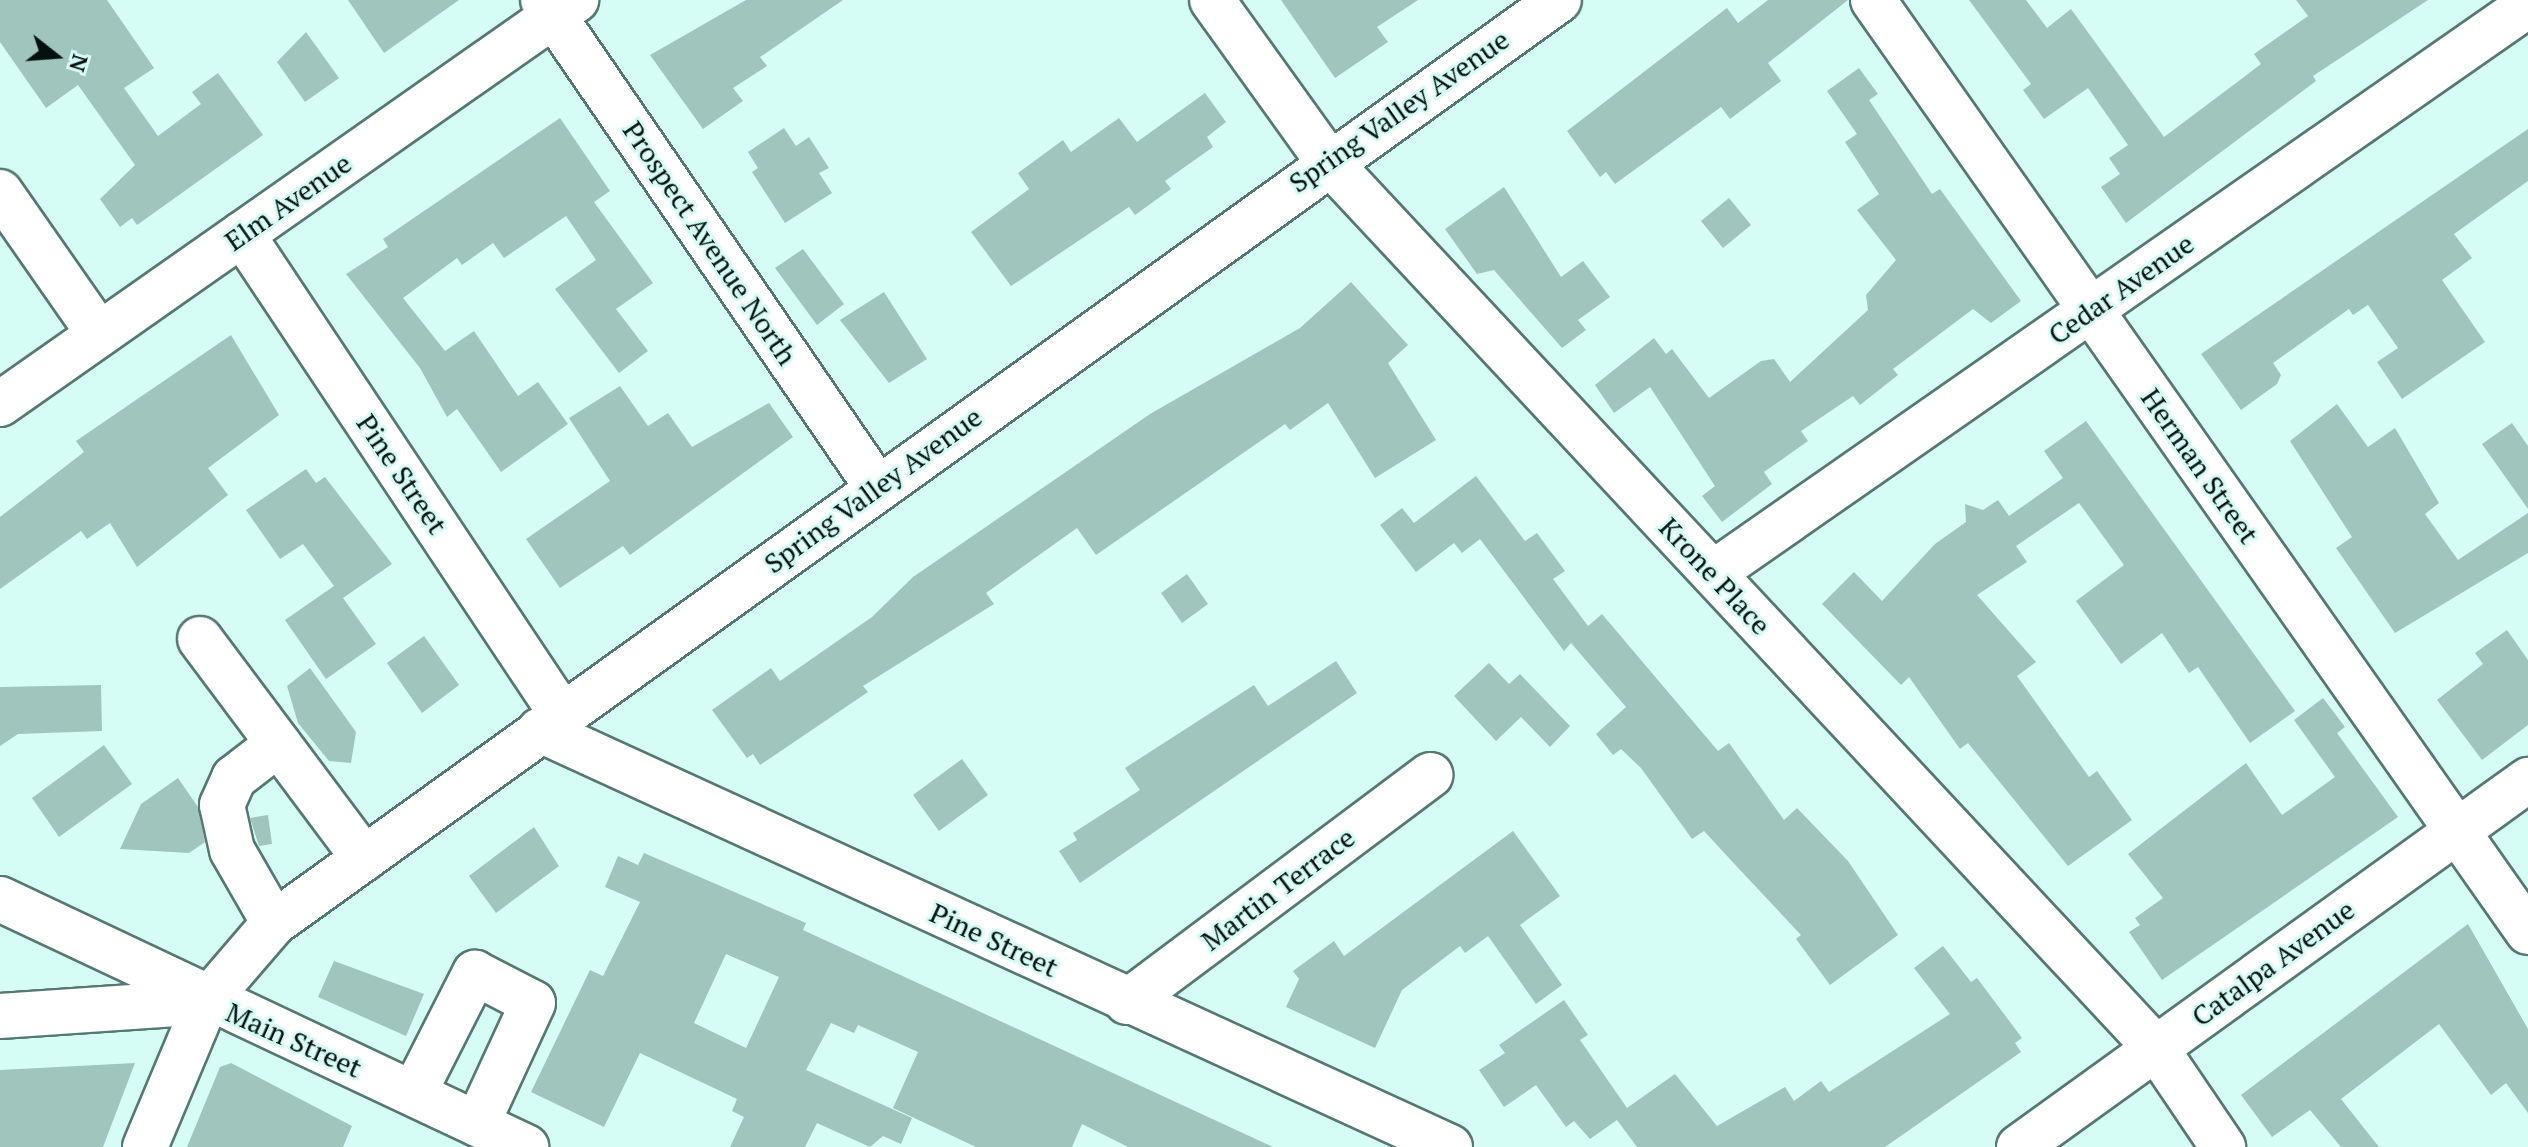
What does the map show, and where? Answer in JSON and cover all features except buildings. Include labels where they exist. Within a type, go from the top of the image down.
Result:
[{"type":"street","name":"Krone Place","points":[[1212,0],[1327,160],[2156,1048],[2223,1147]]},
{"type":"street","name":"Spring Valley Avenue","points":[[145,1147],[206,1002],[274,923],[1327,160],[1559,0]]},
{"type":"street","name":"Herman Street","points":[[1873,0],[2528,932]]},
{"type":"street","name":"Elm Avenue","points":[[0,404],[242,234],[558,5]]},
{"type":"street","name":"Prospect Avenue North","points":[[558,5],[877,487]]},
{"type":"street","name":"Cedar Avenue","points":[[1713,573],[2528,5]]},
{"type":"street","points":[[0,192],[99,334]]},
{"type":"street","name":"Pine Street","points":[[242,234],[551,723],[1127,1002],[1450,1147]]},
{"type":"street","points":[[200,639],[364,858]]},
{"type":"street","points":[[274,923],[232,850],[222,805],[234,778],[278,744]]},
{"type":"street","name":"Martin Terrace","points":[[1127,1002],[1430,775]]},
{"type":"street","name":"Catalpa Avenue","points":[[2019,1147],[2528,780]]},
{"type":"street","points":[[0,899],[206,1002]]},
{"type":"street","points":[[414,1093],[475,973],[533,1003],[477,1124]]},
{"type":"street","name":"Main Street","points":[[0,1016],[206,1002],[414,1093],[526,1147]]}]
